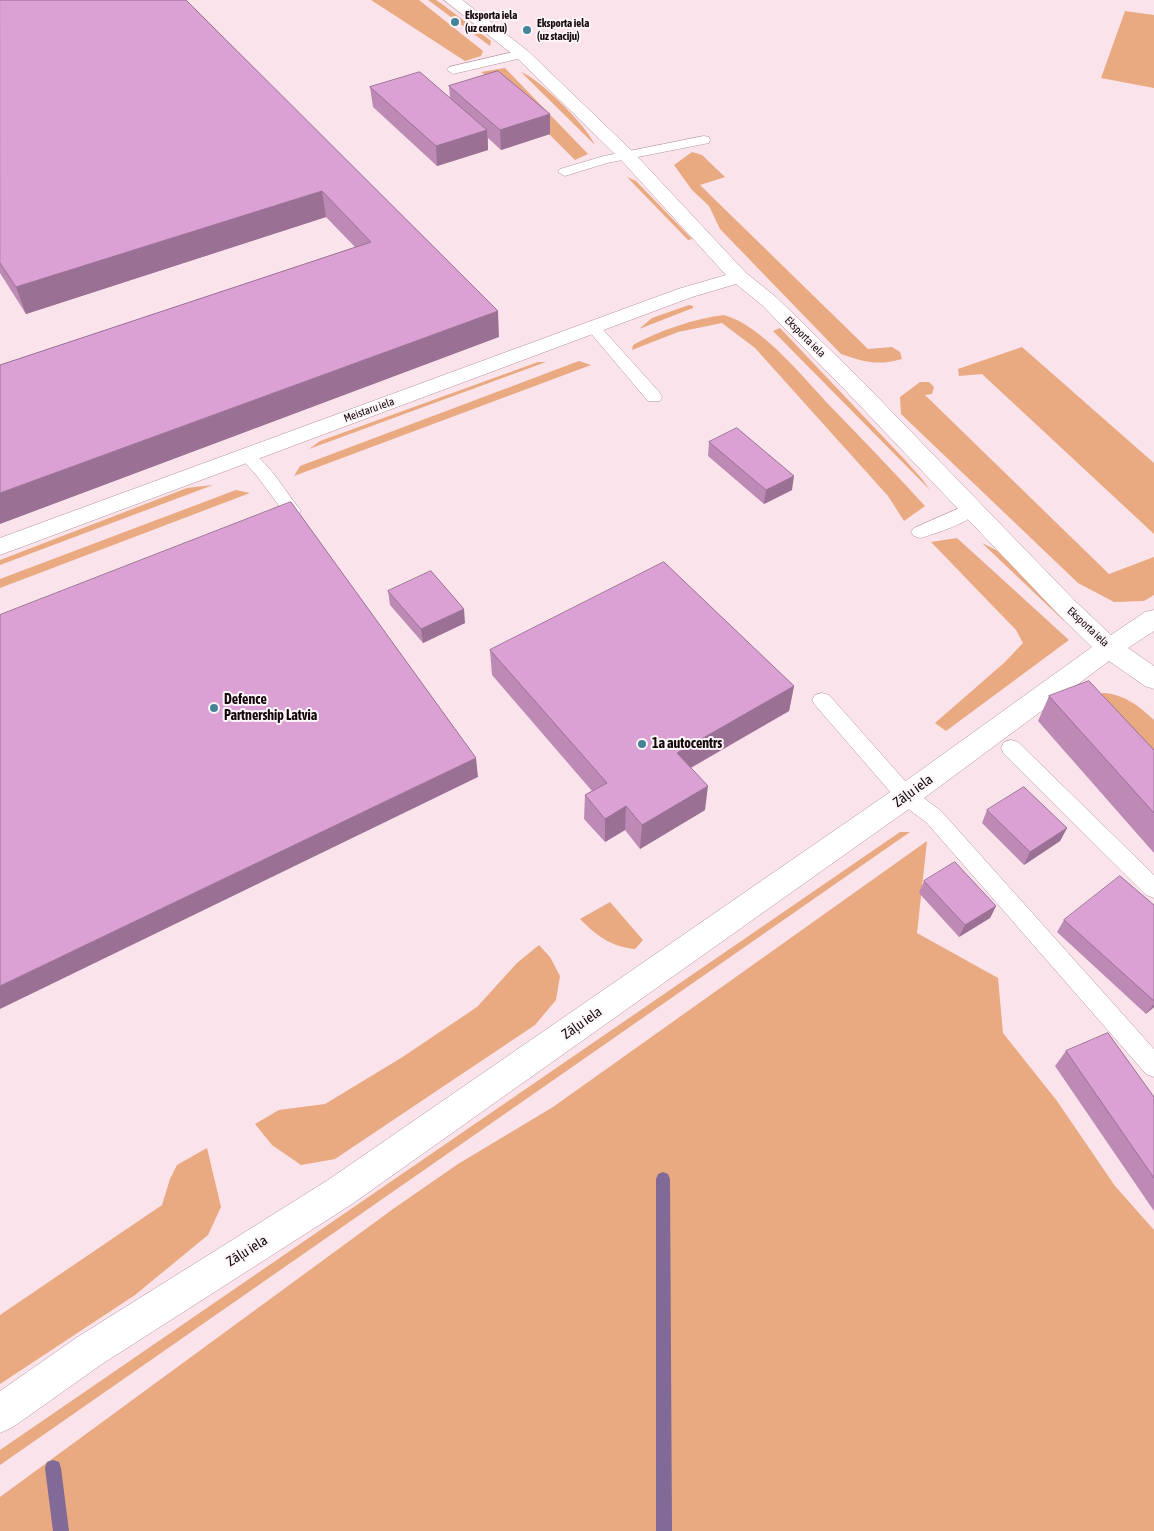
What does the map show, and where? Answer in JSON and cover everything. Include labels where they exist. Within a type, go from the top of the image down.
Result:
[{"type":"street","name":"Eksporta iela","points":[[452,0],[522,54],[628,157],[739,277],[769,301],[853,385],[1066,607],[1110,649],[1154,679]]},
{"type":"street","name":"Meistaru iela","points":[[0,547],[685,292],[739,277]]},
{"type":"street","name":"Zāļu iela","points":[[0,1414],[89,1351],[340,1192],[906,796],[1093,659],[1154,619]]},
{"type":"lane","points":[[454,70],[522,54]]},
{"type":"lane","points":[[565,172],[604,160],[628,157],[704,140]]},
{"type":"lane","points":[[593,327],[654,397]]},
{"type":"lane","points":[[247,456],[263,472],[292,511]]},
{"type":"lane","points":[[920,532],[952,520],[971,509]]},
{"type":"lane","points":[[822,700],[906,796],[934,817],[1144,1042],[1154,1066]]},
{"type":"lane","points":[[1011,748],[1154,889]]},
{"type":"shaded area","points":[[371,0],[419,0],[483,51],[481,56],[465,61]]},
{"type":"shaded area","points":[[428,0],[436,0],[442,4],[491,41],[490,46]]},
{"type":"shaded area","points":[[1125,11],[1154,15],[1154,88],[1101,78]]},
{"type":"shaded area","points":[[505,68],[588,154],[575,160],[502,87],[481,72]]},
{"type":"shaded area","points":[[521,72],[551,93],[573,115],[595,145]]},
{"type":"shaded area","points":[[692,152],[702,155],[725,177],[700,185],[868,349],[892,347],[900,352],[902,359],[878,363],[841,354],[720,229],[709,206],[692,190],[674,165]]},
{"type":"shaded area","points":[[627,177],[636,181],[692,239],[688,240]]},
{"type":"shaded area","points":[[689,305],[693,306],[693,308],[639,329],[652,318]]},
{"type":"shaded area","points":[[724,315],[753,330],[783,355],[925,506],[904,521],[888,496],[755,348],[722,323],[678,332],[632,350],[633,345],[666,330],[689,322]]},
{"type":"shaded area","points":[[780,328],[905,460],[930,490],[773,331]]},
{"type":"shaded area","points":[[1022,347],[1154,463],[1154,534],[982,374],[959,376],[958,369]]},
{"type":"shaded area","points":[[579,361],[591,365],[294,476],[300,466]]},
{"type":"shaded area","points":[[538,362],[546,362],[309,449],[320,441]]},
{"type":"shaded area","points":[[920,382],[929,382],[934,387],[932,394],[925,395],[1109,574],[1154,557],[1154,595],[1144,601],[1114,602],[1078,583],[901,414],[900,397]]},
{"type":"shaded area","points":[[213,485],[0,565],[0,560],[187,488]]},
{"type":"shaded area","points":[[236,490],[250,493],[0,588],[0,579]]},
{"type":"shaded area","points":[[957,538],[1069,640],[946,731],[935,723],[1005,662],[1023,643],[1016,630],[931,542]]},
{"type":"shaded area","points":[[982,543],[996,550],[1057,607],[1064,621]]},
{"type":"shaded area","points":[[1103,693],[1124,698],[1143,710],[1154,720],[1154,791],[1081,701]]},
{"type":"shaded area","points":[[900,832],[910,832],[0,1465],[0,1450]]},
{"type":"shaded area","points":[[927,841],[917,933],[998,978],[1003,1033],[1057,1101],[1115,1186],[1154,1230],[1154,1531],[0,1531],[0,1497],[393,1209],[458,1164],[553,1107]]},
{"type":"shaded area","points":[[610,902],[643,940],[635,949],[611,943],[580,919]]},
{"type":"shaded area","points":[[539,945],[550,957],[560,976],[556,1000],[535,1025],[335,1159],[301,1165],[272,1145],[255,1124],[279,1110],[325,1104],[401,1058],[477,1007],[517,963]]},
{"type":"shaded area","points":[[207,1148],[221,1207],[208,1235],[135,1295],[0,1384],[0,1315],[162,1205],[170,1179],[177,1165]]},
{"type":"building","points":[[0,0],[186,0],[498,311],[0,493],[0,365],[371,242],[322,191],[16,287],[0,263]]},
{"type":"building","points":[[498,71],[550,114],[500,130],[449,86]]},
{"type":"building","points":[[420,72],[487,130],[436,146],[370,87]]},
{"type":"building","points":[[737,428],[794,476],[766,490],[709,442]]},
{"type":"building","name":"Defence Partnership Latvia","points":[[291,502],[476,758],[0,986],[0,615]]},
{"type":"building","name":"1a autocentrs","points":[[664,562],[794,686],[677,753],[708,786],[642,825],[626,806],[605,819],[585,795],[607,783],[490,650]]},
{"type":"building","points":[[431,571],[464,609],[421,629],[388,591]]},
{"type":"building","points":[[1089,681],[1154,750],[1154,813],[1049,696]]},
{"type":"building","points":[[1024,787],[1067,828],[1030,852],[987,810]]},
{"type":"building","points":[[955,862],[996,906],[965,925],[924,881]]},
{"type":"building","points":[[1120,876],[1154,905],[1154,1001],[1064,920]]},
{"type":"building","points":[[1108,1033],[1154,1097],[1154,1178],[1066,1051]]},
{"type":"waterway","points":[[663,1179],[664,1531]]},
{"type":"waterway","points":[[53,1468],[61,1531]]},
{"type":"place","name":"Eksporta iela (uz centru)","points":[[455,22]]},
{"type":"place","name":"Eksporta iela (uz staciju)","points":[[527,30]]},
{"type":"place","name":"Defence Partnership Latvia","points":[[214,708]]},
{"type":"place","name":"1a autocentrs","points":[[642,744]]}]
